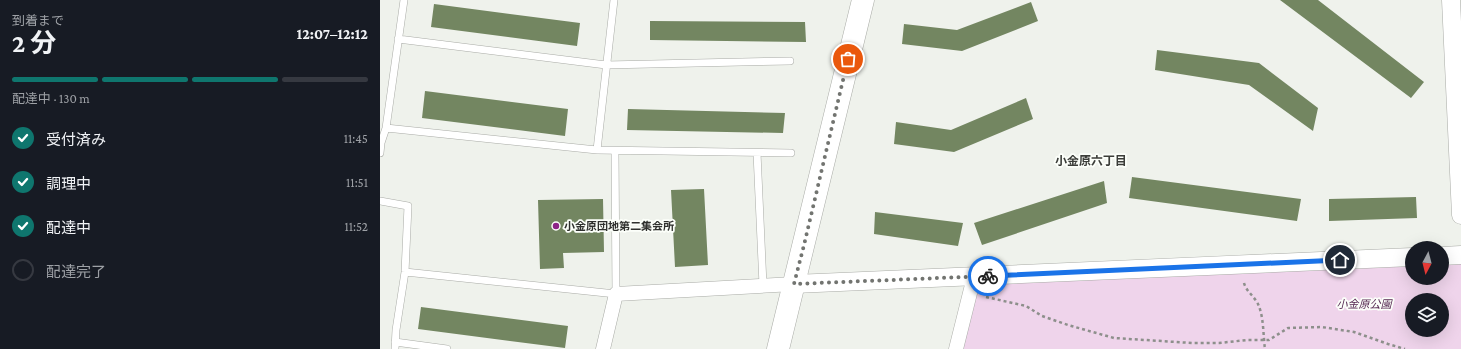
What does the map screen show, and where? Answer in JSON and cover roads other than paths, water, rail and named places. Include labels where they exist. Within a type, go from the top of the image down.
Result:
[{"type":"main road","points":[[778,349],[863,0]]},
{"type":"street","points":[[1451,0],[1461,215]]},
{"type":"street","points":[[1449,256],[1461,255]]},
{"type":"street","points":[[603,349],[616,294],[794,284],[972,285],[1239,265],[1405,257]]},
{"type":"street","points":[[956,349],[972,285]]},
{"type":"lane","points":[[380,153],[381,143],[386,128],[404,0]]},
{"type":"lane","points":[[597,150],[614,0]]},
{"type":"lane","points":[[398,39],[606,65],[790,61]]},
{"type":"lane","points":[[386,128],[597,150],[791,153]]},
{"type":"lane","points":[[405,272],[616,294],[615,151]]},
{"type":"lane","points":[[757,153],[763,285]]},
{"type":"lane","points":[[380,201],[408,206],[405,272],[395,345],[447,349]]},
{"type":"place","name":"小金原団地第二集会所","points":[[556,226]]},
{"type":"district","name":"小金原六丁目","points":[[1091,161]]},
{"type":"park label","name":"小金原公園","points":[[1364,304]]}]
